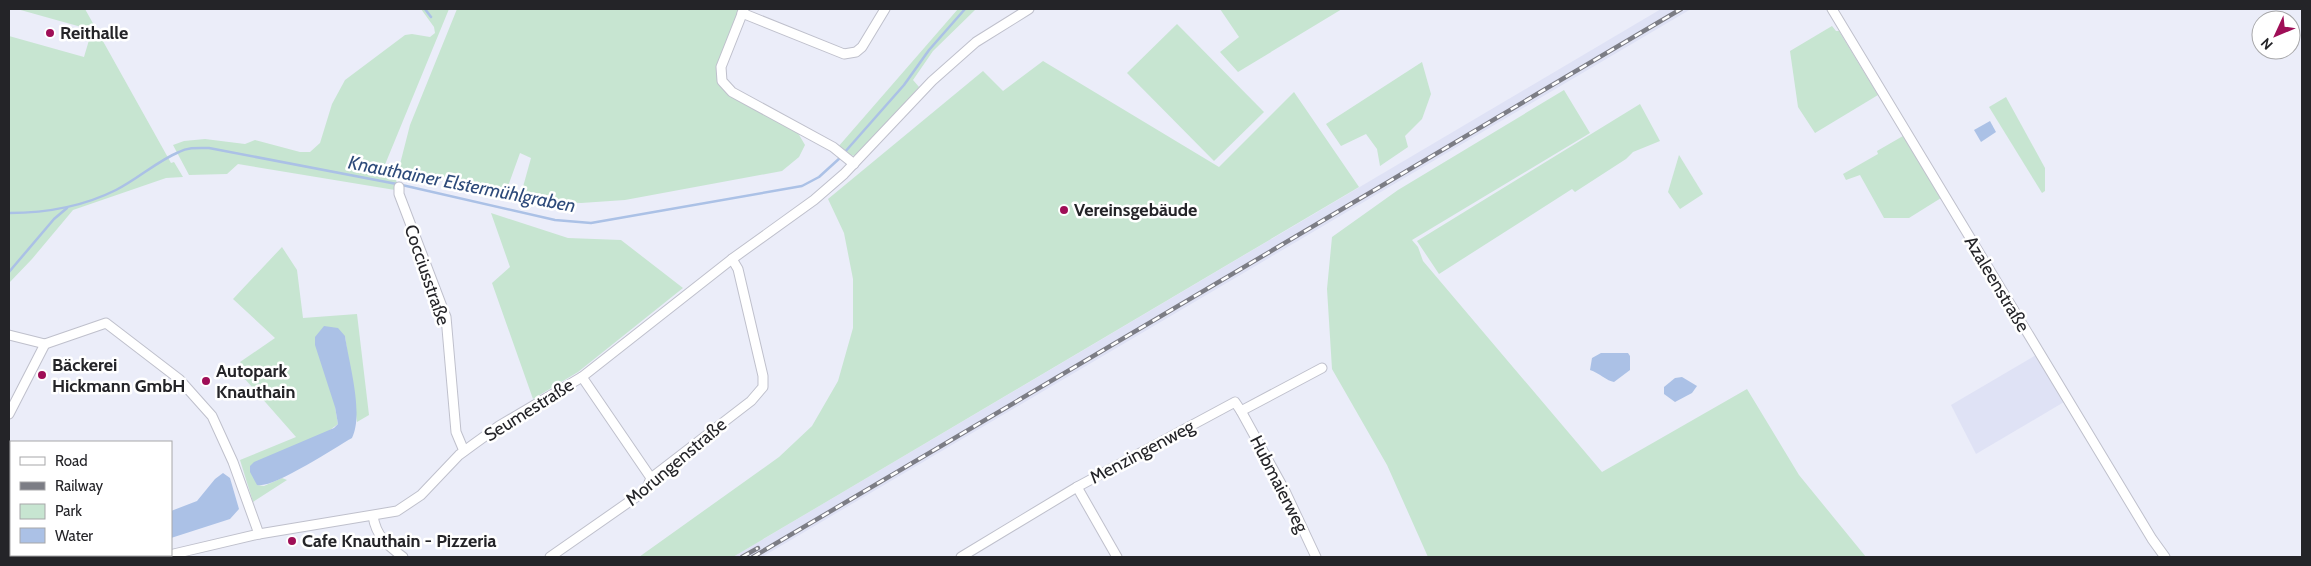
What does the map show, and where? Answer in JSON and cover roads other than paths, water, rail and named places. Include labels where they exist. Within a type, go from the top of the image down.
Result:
[{"type":"street","points":[[854,164],[838,150],[732,92],[722,81],[721,67],[743,11],[844,54],[856,52],[862,47],[885,9]]},
{"type":"street","name":"Seumestraße","points":[[172,554],[259,534],[397,511],[421,495],[464,452],[499,426],[582,377],[732,259],[814,200],[854,164],[932,82],[976,42],[1029,9]]},
{"type":"street","name":"Azaleenstraße","points":[[1832,9],[2059,386],[2152,539],[2165,557]]},
{"type":"street","name":"Cocciusstraße","points":[[399,187],[399,194],[446,317],[456,432],[464,452]]},
{"type":"street","name":"Morungenstraße","points":[[550,557],[646,490],[651,478],[751,401],[763,387],[763,376],[738,269],[732,259]]},
{"type":"street","points":[[9,335],[45,344],[106,323],[179,379],[212,416],[233,462],[259,534]]},
{"type":"street","points":[[9,414],[45,344]]},
{"type":"street","points":[[1241,411],[1322,368]]},
{"type":"street","points":[[582,377],[651,478]]},
{"type":"street","name":"Menzingenweg","points":[[961,557],[1077,487],[1235,402],[1241,411]]},
{"type":"street","name":"Hubmaierweg","points":[[1241,411],[1285,490],[1316,557]]},
{"type":"street","points":[[1077,487],[1118,557]]},
{"type":"street","points":[[373,516],[374,528],[385,544],[403,557]]},
{"type":"water","points":[[1990,121],[1996,132],[1981,142],[1974,130]]},
{"type":"water","points":[[324,326],[338,328],[345,336],[357,415],[352,438],[289,475],[265,485],[257,485],[250,472],[250,466],[254,462],[334,428],[338,424],[335,407],[315,345],[315,337]]},
{"type":"water","points":[[1601,353],[1628,353],[1630,356],[1630,370],[1614,382],[1590,370],[1592,358]]},
{"type":"water","points":[[1682,377],[1697,386],[1692,393],[1675,402],[1664,394],[1664,387],[1675,378]]},
{"type":"water","points":[[223,473],[230,478],[239,509],[230,519],[172,538],[172,511],[197,501],[215,479]]},
{"type":"waterway","points":[[425,9],[431,17]]},
{"type":"waterway","name":"Knauthainer Elstermühlgraben","points":[[844,153],[904,85],[929,50],[965,9]]},
{"type":"waterway","name":"Knauthainer Elstermühlgraben","points":[[9,213],[51,210],[90,201],[124,186],[182,150],[194,148],[209,148],[402,185],[555,220],[591,223],[802,186],[819,177],[841,157]]},
{"type":"waterway","points":[[9,272],[54,219],[67,208]]},
{"type":"railway","points":[[753,557],[1681,9]]},
{"type":"railway","points":[[742,557],[758,548]]},
{"type":"place","name":"Reithalle","points":[[50,33]]},
{"type":"place","name":"Vereinsgebäude","points":[[1064,210]]},
{"type":"place","name":"Bäckerei Hickmann GmbH","points":[[42,375]]},
{"type":"place","name":"Autopark Knauthain","points":[[206,381]]},
{"type":"place","name":"Cafe Knauthain - Pizzeria","points":[[292,541]]}]
